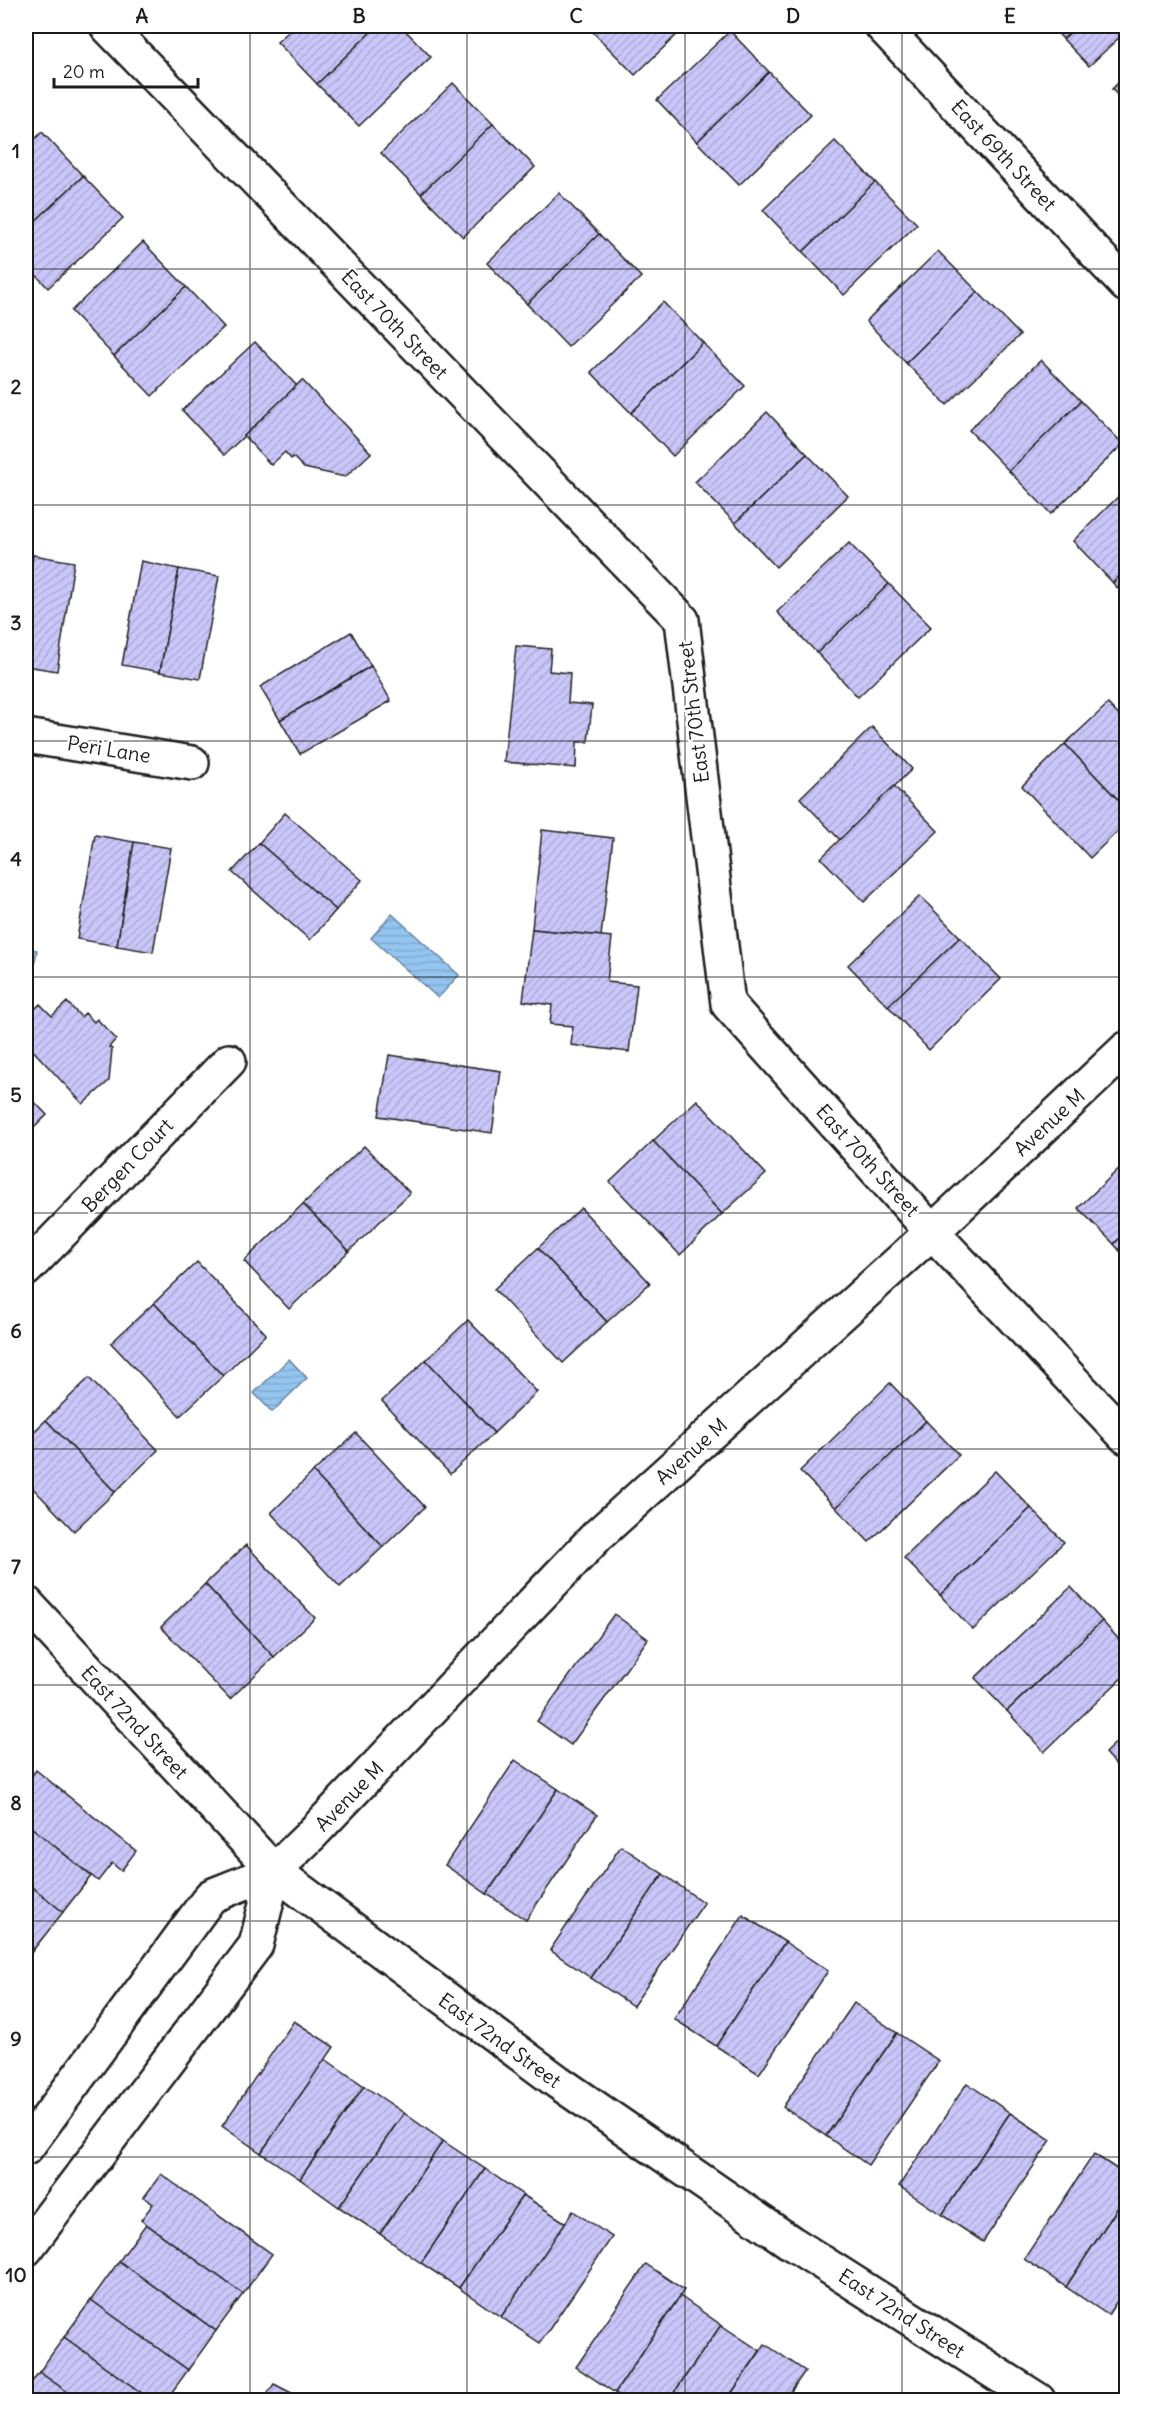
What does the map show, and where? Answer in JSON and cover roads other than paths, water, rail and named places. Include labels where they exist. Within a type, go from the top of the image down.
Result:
[{"type":"street","name":"East 70th Street","points":[[107,26],[682,620],[728,1004],[932,1232],[1126,1437]]},
{"type":"street","name":"East 69th Street","points":[[882,26],[1126,285]]},
{"type":"street","name":"Peri Lane","points":[[26,736],[192,763]]},
{"type":"street","name":"Avenue M","points":[[26,2148],[211,1896],[274,1871],[597,1536],[932,1232],[1126,1049]]},
{"type":"street","name":"Bergen Court","points":[[26,1269],[229,1061]]},
{"type":"street","name":"East 72nd Street","points":[[26,1603],[274,1871],[558,2082],[790,2242],[1038,2400]]},
{"type":"street","points":[[26,2249],[256,1945],[274,1871]]},
{"type":"water","points":[[392,914],[459,975],[438,998],[371,938]]},
{"type":"water","points":[[26,948],[37,950],[31,983],[26,982]]},
{"type":"water","points":[[289,1359],[307,1378],[272,1412],[254,1393]]}]
